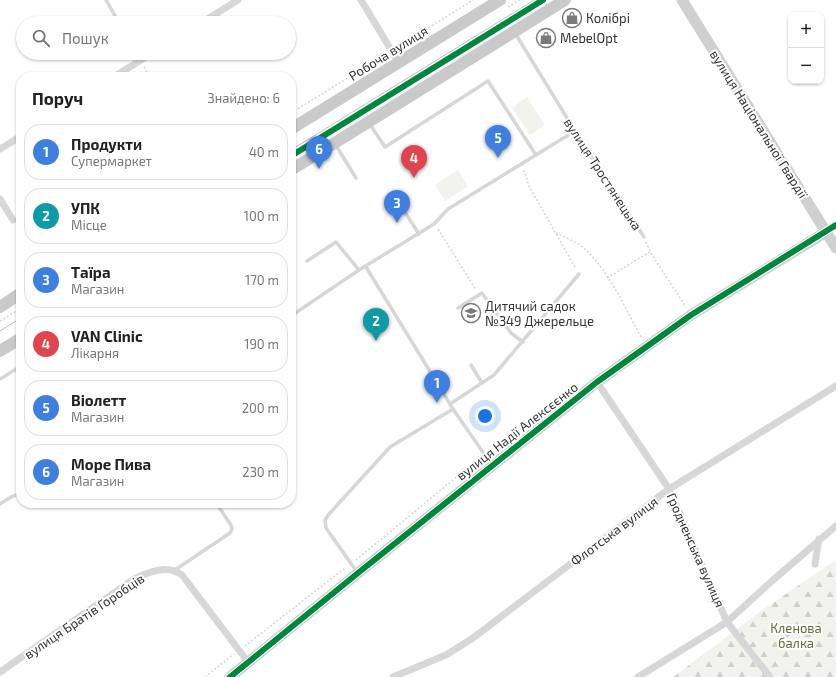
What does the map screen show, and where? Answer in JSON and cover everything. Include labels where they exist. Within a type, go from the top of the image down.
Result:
[{"type":"main road","name":"Робоча вулиця","points":[[296,126],[500,0]]},
{"type":"main road","points":[[296,167],[565,0]]},
{"type":"main road","points":[[0,307],[16,297]]},
{"type":"main road","points":[[0,351],[16,341]]},
{"type":"street","points":[[212,16],[238,0]]},
{"type":"street","points":[[361,0],[399,63]]},
{"type":"street","name":"вулиця Національної Гвардії","points":[[682,0],[836,248]]},
{"type":"street","points":[[122,72],[140,60]]},
{"type":"street","points":[[0,149],[16,139]]},
{"type":"street","points":[[0,199],[13,220]]},
{"type":"street","name":"вулиця Надії Алексєєнко","points":[[230,677],[358,572],[597,382],[691,315],[836,225]]},
{"type":"street","name":"Гродненська вулиця","points":[[597,382],[669,489],[727,622],[767,676]]},
{"type":"street","name":"Флотська вулиця","points":[[393,677],[446,656],[473,638],[669,489],[836,386]]},
{"type":"street","points":[[638,677],[727,622],[819,539],[836,526]]},
{"type":"street","points":[[815,564],[819,539]]},
{"type":"street","points":[[175,570],[182,575],[248,662]]},
{"type":"street","name":"вулиця Братів Горобців","points":[[0,672],[134,579],[151,572],[175,570]]},
{"type":"lane","points":[[106,0],[115,16]]},
{"type":"lane","name":"вулиця Тростянецька","points":[[514,32],[575,131],[644,237]]},
{"type":"lane","points":[[369,122],[385,147],[488,81],[536,155]]},
{"type":"lane","points":[[296,313],[359,270],[434,224],[448,209],[575,131]]},
{"type":"lane","points":[[334,144],[356,178]]},
{"type":"lane","points":[[403,209],[419,234]]},
{"type":"lane","points":[[307,261],[336,242],[359,270]]},
{"type":"lane","points":[[366,267],[453,409],[492,465]]},
{"type":"lane","points":[[450,404],[494,375],[579,274]]},
{"type":"lane","points":[[458,308],[482,293],[511,333],[523,342]]},
{"type":"lane","points":[[471,365],[482,383]]},
{"type":"lane","points":[[0,379],[16,369]]},
{"type":"lane","points":[[358,572],[326,528],[325,520],[390,447],[453,409]]},
{"type":"lane","points":[[0,504],[16,495]]},
{"type":"lane","points":[[175,570],[230,534],[232,529],[231,525],[219,508]]},
{"type":"path","points":[[296,110],[473,0]]},
{"type":"path","points":[[140,60],[147,72]]},
{"type":"path","points":[[522,163],[529,186],[579,274]]},
{"type":"path","points":[[434,224],[479,294]]},
{"type":"path","points":[[556,233],[585,249],[618,294],[646,346]]},
{"type":"path","points":[[607,278],[651,251]]},
{"type":"path","points":[[0,321],[16,311]]},
{"type":"green space","points":[[527,97],[545,125],[530,135],[512,108]]},
{"type":"green space","points":[[458,170],[468,186],[445,201],[435,185]]},
{"type":"green space","name":"Кленова балка","points":[[836,560],[836,677],[673,677],[768,606]]},
{"type":"tram line","points":[[296,147],[534,0]]},
{"type":"tram line","points":[[0,331],[16,321]]},
{"type":"cycle path","points":[[296,153],[543,0]]},
{"type":"cycle path","points":[[230,677],[597,382],[691,315],[836,225]]},
{"type":"place","name":"Колібрі","points":[[572,18]]},
{"type":"place","name":"MebelOpt","points":[[546,38]]},
{"type":"place","name":"Віолетт","points":[[498,158]]},
{"type":"place","name":"Море Пива","points":[[319,169]]},
{"type":"place","name":"VAN Clinic","points":[[414,178]]},
{"type":"place","name":"Таїра","points":[[397,223]]},
{"type":"place","name":"Дитячий садок №349 Джерельце","points":[[471,313]]},
{"type":"place","name":"УПК","points":[[376,341]]},
{"type":"place","name":"Продукти","points":[[437,403]]}]
